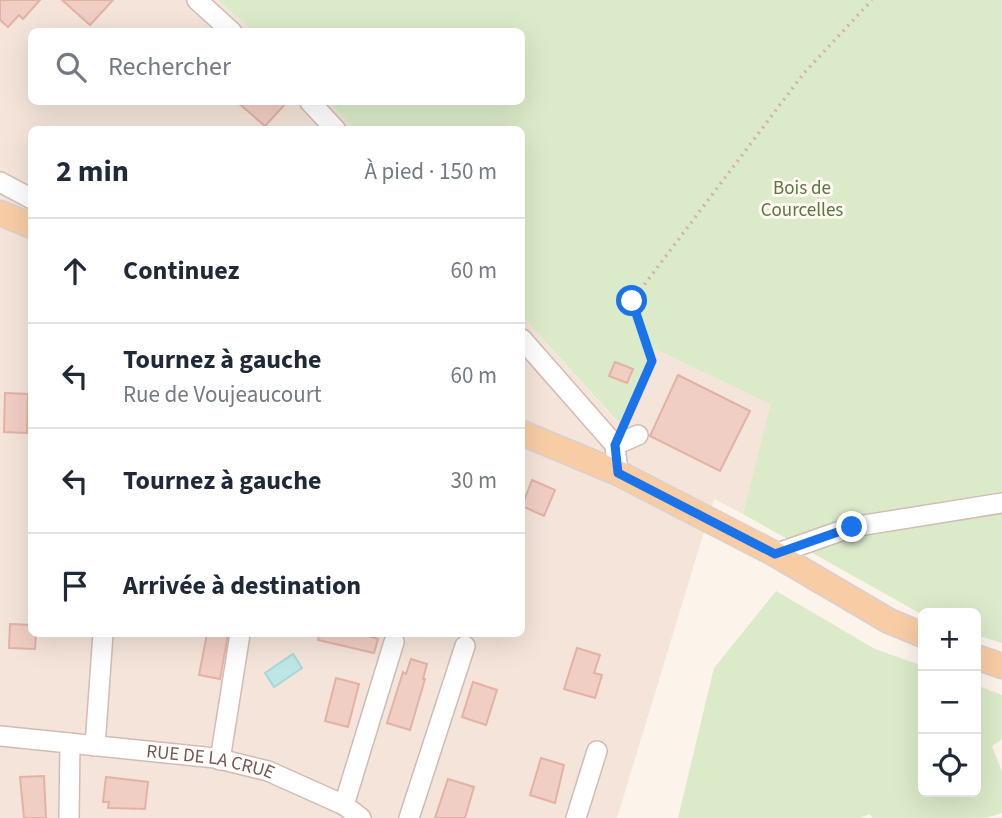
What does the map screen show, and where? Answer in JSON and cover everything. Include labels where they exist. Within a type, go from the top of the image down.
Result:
[{"type":"main road","points":[[0,213],[28,224]]},
{"type":"main road","points":[[525,434],[618,473],[775,554],[889,621],[918,633]]},
{"type":"main road","points":[[981,659],[1002,666]]},
{"type":"street","points":[[197,0],[228,28]]},
{"type":"street","points":[[313,105],[332,126]]},
{"type":"street","points":[[0,182],[28,197]]},
{"type":"street","points":[[525,342],[615,445],[618,473]]},
{"type":"street","points":[[615,445],[638,435]]},
{"type":"street","points":[[775,554],[852,527],[1002,503]]},
{"type":"street","points":[[95,746],[103,637]]},
{"type":"street","points":[[220,760],[240,637]]},
{"type":"street","points":[[344,805],[394,642]]},
{"type":"street","points":[[409,818],[465,646]]},
{"type":"street","name":"RUE DE LA CRUE","points":[[0,736],[220,760],[268,771],[344,805],[361,818]]},
{"type":"street","points":[[69,818],[70,743]]},
{"type":"street","points":[[576,818],[597,751]]},
{"type":"path","points":[[615,445],[652,361],[632,301],[804,73],[872,0]]},
{"type":"shaded area","points":[[0,0],[218,0],[250,28],[28,28],[28,105],[332,105],[351,126],[28,126],[28,637],[525,637],[525,319],[618,423],[655,349],[772,404],[743,514],[714,499],[617,818],[0,818]]},
{"type":"green space","name":"Bois de Courcelles","points":[[218,0],[1002,0],[1002,643],[981,637],[981,608],[918,608],[918,612],[743,514],[771,404],[655,349],[619,423],[525,319],[525,126],[351,126],[332,105],[525,105],[525,28],[250,28]]},
{"type":"green space","points":[[776,591],[875,649],[918,664],[918,797],[981,797],[981,687],[1002,695],[1002,739],[992,746],[1002,772],[1002,813],[985,818],[872,818],[870,814],[860,818],[678,818],[714,668]]},
{"type":"water","points":[[293,654],[302,668],[274,687],[265,673]]},
{"type":"building","points":[[0,0],[40,0],[23,19],[19,15],[8,27],[0,20]]},
{"type":"building","points":[[62,0],[113,0],[90,25]]},
{"type":"building","points":[[240,105],[284,105],[265,126]]},
{"type":"building","points":[[615,362],[633,369],[627,383],[609,376]]},
{"type":"building","points":[[678,375],[750,411],[720,471],[650,436]]},
{"type":"building","points":[[5,393],[28,394],[27,433],[4,432]]},
{"type":"building","points":[[532,480],[555,490],[544,516],[525,507],[525,498]]},
{"type":"building","points":[[10,624],[28,625],[28,637],[36,637],[35,649],[9,648]]},
{"type":"building","points":[[206,637],[227,637],[220,679],[199,675]]},
{"type":"building","points":[[318,637],[378,639],[374,653],[318,640]]},
{"type":"building","points":[[577,648],[600,655],[594,673],[602,675],[595,698],[564,689]]},
{"type":"building","points":[[411,659],[427,664],[410,730],[387,723],[403,672],[406,674]]},
{"type":"building","points":[[336,678],[359,684],[348,727],[325,721]]},
{"type":"building","points":[[473,682],[497,690],[486,725],[462,717]]},
{"type":"building","points":[[541,758],[564,765],[555,803],[530,795]]},
{"type":"building","points":[[44,776],[46,818],[24,818],[20,777]]},
{"type":"building","points":[[106,777],[148,782],[145,809],[108,808],[109,802],[103,802]]},
{"type":"building","points":[[448,779],[474,787],[465,818],[435,818]]},
{"type":"route","points":[[632,301],[652,361],[615,445],[618,473],[775,554],[852,527]]}]
